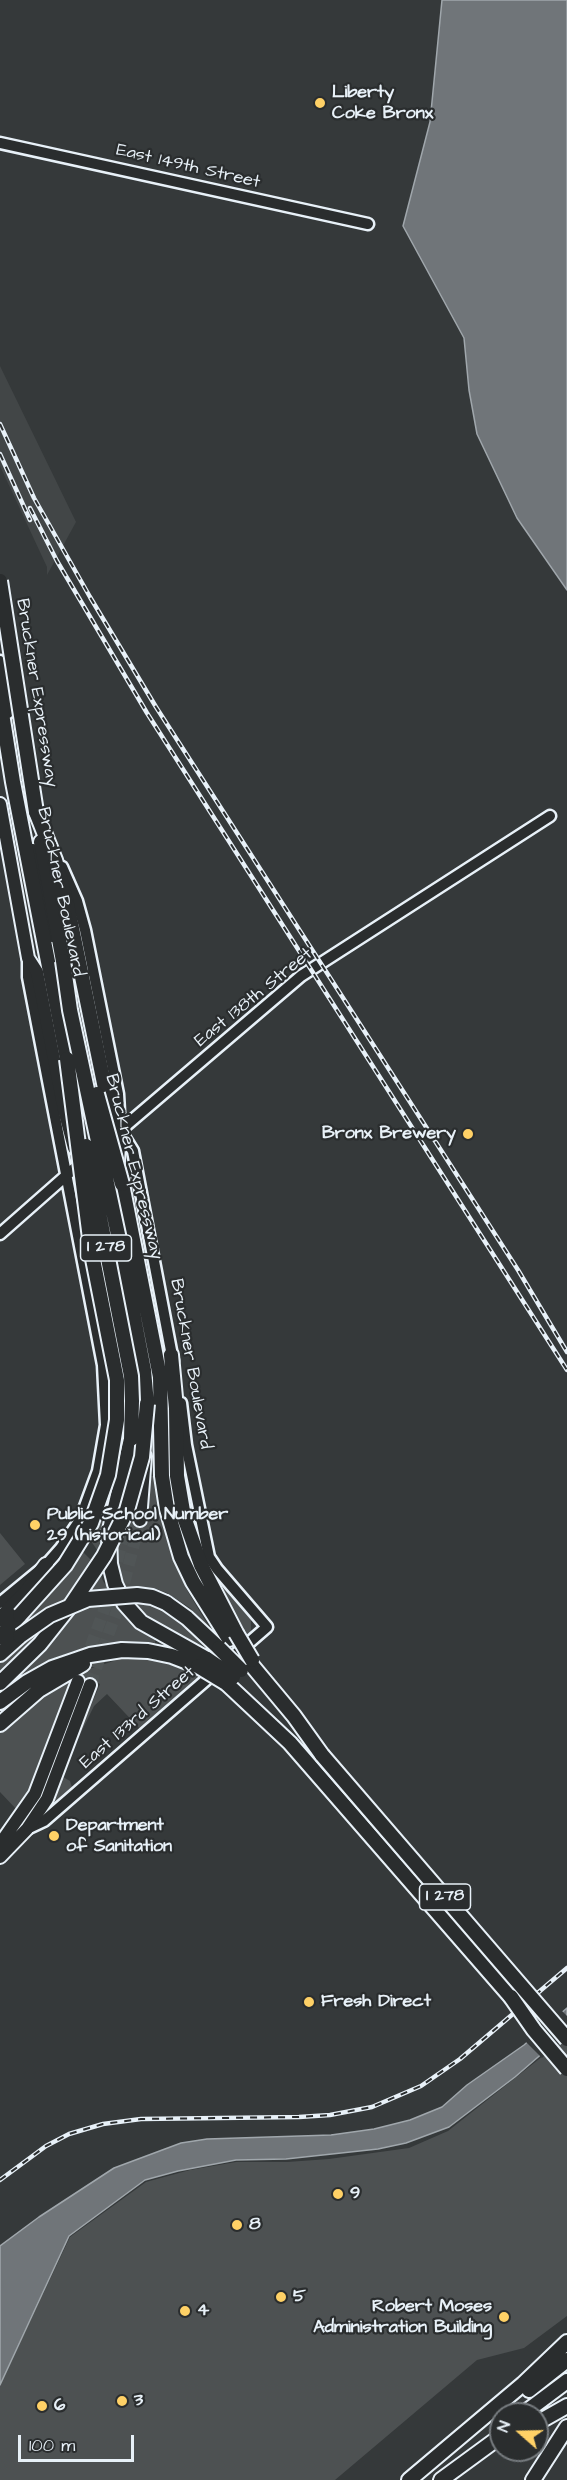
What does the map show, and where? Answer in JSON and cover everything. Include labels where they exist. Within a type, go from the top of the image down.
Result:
[{"type":"highway","name":"Bruckner Expressway","points":[[0,581],[36,812],[63,961],[133,1230],[160,1377],[163,1489],[173,1530],[181,1557],[193,1582],[228,1640],[240,1670],[267,1685],[285,1724]]},
{"type":"highway","name":"Bruckner Expressway","points":[[0,701],[13,782],[132,1390],[130,1438],[109,1534],[112,1574],[120,1596],[131,1612],[150,1628],[203,1663]]},
{"type":"highway","points":[[36,812],[55,860],[68,905],[112,1122],[120,1131]]},
{"type":"highway","points":[[0,1683],[51,1631],[83,1589],[104,1556],[127,1510],[139,1470],[146,1431],[147,1404],[144,1370],[107,1180],[70,1010],[63,961]]},
{"type":"highway","points":[[0,1637],[65,1565],[85,1535],[105,1487],[116,1434],[117,1380],[92,1254],[67,1059]]},
{"type":"highway","points":[[171,1355],[177,1422],[177,1476],[184,1517],[228,1640]]},
{"type":"highway","points":[[0,1654],[27,1591],[46,1565]]},
{"type":"highway","points":[[10,1627],[50,1615],[88,1599],[137,1595],[152,1597],[166,1603],[187,1618],[228,1640]]},
{"type":"highway","points":[[0,1724],[32,1695],[61,1675],[83,1664],[122,1650]]},
{"type":"highway","points":[[0,1702],[27,1682],[62,1663],[90,1655],[122,1650],[165,1654],[240,1670],[285,1724]]},
{"type":"highway","points":[[240,1670],[285,1724]]},
{"type":"highway","name":"I 278","points":[[285,1724],[290,1743],[511,1997],[567,2057]]},
{"type":"highway","name":"I 278","points":[[285,1724],[322,1755],[567,2039]]},
{"type":"highway","points":[[511,1997],[534,2030],[567,2068]]},
{"type":"highway","points":[[409,2480],[536,2373],[567,2342]]},
{"type":"highway","points":[[514,2402],[567,2360]]},
{"type":"highway","points":[[514,2402],[541,2389],[567,2371]]},
{"type":"highway","points":[[539,2402],[567,2381]]},
{"type":"highway","points":[[549,2404],[567,2393]]},
{"type":"highway","points":[[549,2416],[567,2406]]},
{"type":"highway","points":[[454,2443],[489,2419]]},
{"type":"highway","points":[[533,2480],[567,2427]]},
{"type":"highway","points":[[441,2480],[489,2448]]},
{"type":"main road","name":"East 149th Street","points":[[0,143],[368,224]]},
{"type":"main road","name":"Bruckner Boulevard","points":[[0,602],[26,772],[34,800],[77,901],[118,1094],[120,1131],[133,1151],[136,1162],[177,1378],[186,1445],[209,1557],[267,1627]]},
{"type":"main road","name":"Bruckner Boulevard","points":[[0,661],[22,802],[52,937],[94,1151],[114,1236],[143,1392],[145,1462],[134,1519],[133,1386],[102,1233],[64,1110],[38,972],[28,958]]},
{"type":"main road","name":"Bruckner Boulevard","points":[[0,804],[28,958],[28,977],[103,1365],[106,1394],[106,1425],[101,1457],[89,1498],[74,1529],[46,1565],[0,1603]]},
{"type":"main road","name":"East 138th Street","points":[[0,1234],[65,1175],[120,1131],[301,976],[550,816]]},
{"type":"main road","points":[[114,1236],[120,1131]]},
{"type":"main road","name":"East 133rd Street","points":[[27,1829],[44,1821],[267,1627]]},
{"type":"main road","points":[[0,1844],[35,1794],[84,1683],[51,1792],[27,1829],[0,1857]]},
{"type":"shaded area","points":[[442,0],[567,0],[567,590],[517,518],[477,434],[469,390],[464,338],[403,226],[430,122]]},
{"type":"shaded area","points":[[0,366],[76,522],[47,575],[47,567],[0,466]]},
{"type":"shaded area","points":[[179,1420],[181,1451],[206,1566],[251,1618],[251,1634],[243,1638],[205,1569],[191,1535],[182,1500],[178,1454]]},
{"type":"shaded area","points":[[151,1476],[155,1476],[158,1506],[173,1558],[187,1590],[212,1632],[190,1608],[167,1593],[154,1588],[149,1604],[172,1615],[187,1628],[213,1658],[144,1613],[120,1582],[114,1562],[116,1514],[146,1521]]},
{"type":"shaded area","points":[[101,1509],[103,1511],[102,1557],[86,1534]]},
{"type":"shaded area","points":[[0,1533],[25,1564],[0,1585]]},
{"type":"shaded area","points":[[78,1547],[101,1570],[102,1579],[121,1613],[136,1629],[155,1639],[155,1646],[126,1643],[100,1645],[74,1651],[28,1671],[0,1693],[0,1660],[36,1630],[25,1619]]},
{"type":"shaded area","points":[[145,1657],[189,1668],[204,1676],[141,1730],[107,1694],[94,1706],[71,1753],[100,1684],[76,1673],[120,1659]]},
{"type":"shaded area","points":[[74,1674],[36,1779],[17,1810],[0,1792],[0,1727],[20,1709]]},
{"type":"shaded area","points":[[63,1777],[70,1781],[72,1787],[54,1803]]},
{"type":"shaded area","points":[[567,2008],[567,2032],[515,2077],[449,2127],[406,2143],[378,2149],[286,2159],[236,2160],[145,2180],[69,2236],[0,2385],[0,2246],[39,2217],[114,2168],[181,2143],[207,2139],[331,2135],[374,2129],[410,2120],[442,2107],[467,2085],[524,2045]]},
{"type":"shaded area","points":[[567,2037],[567,2316],[524,2348],[477,2360],[335,2480],[0,2480],[0,2385],[70,2237],[146,2182],[190,2170],[236,2162],[329,2159],[409,2148],[448,2131]]},
{"type":"pier","points":[[561,2010],[567,2016],[567,2036],[542,2058],[525,2041]]},
{"type":"tunnel","points":[[78,1681],[107,1602],[128,1517]]},
{"type":"tunnel","points":[[90,1685],[118,1608],[140,1520]]},
{"type":"railway","points":[[0,424],[34,498],[156,707],[518,1270],[567,1352]]},
{"type":"railway","points":[[0,454],[30,520]]},
{"type":"railway","points":[[30,508],[57,561],[147,713],[567,1370]]},
{"type":"railway","points":[[0,2180],[46,2146],[69,2134],[103,2124],[141,2119],[299,2117],[330,2115],[372,2107],[421,2086],[460,2059],[567,1968]]},
{"type":"place","name":"Liberty Coke Bronx","points":[[320,103]]},
{"type":"place","name":"Bronx Brewery","points":[[468,1134]]},
{"type":"place","name":"Public School Number 29 (historical)","points":[[35,1525]]},
{"type":"place","name":"Department of Sanitation","points":[[54,1836]]},
{"type":"place","name":"Fresh Direct","points":[[309,2002]]},
{"type":"place","name":"9","points":[[338,2194]]},
{"type":"place","name":"8","points":[[237,2225]]},
{"type":"place","name":"5","points":[[281,2297]]},
{"type":"place","name":"4","points":[[185,2311]]},
{"type":"place","name":"Robert Moses Administration Building","points":[[504,2317]]},
{"type":"place","name":"3","points":[[122,2401]]},
{"type":"place","name":"6","points":[[42,2406]]}]
